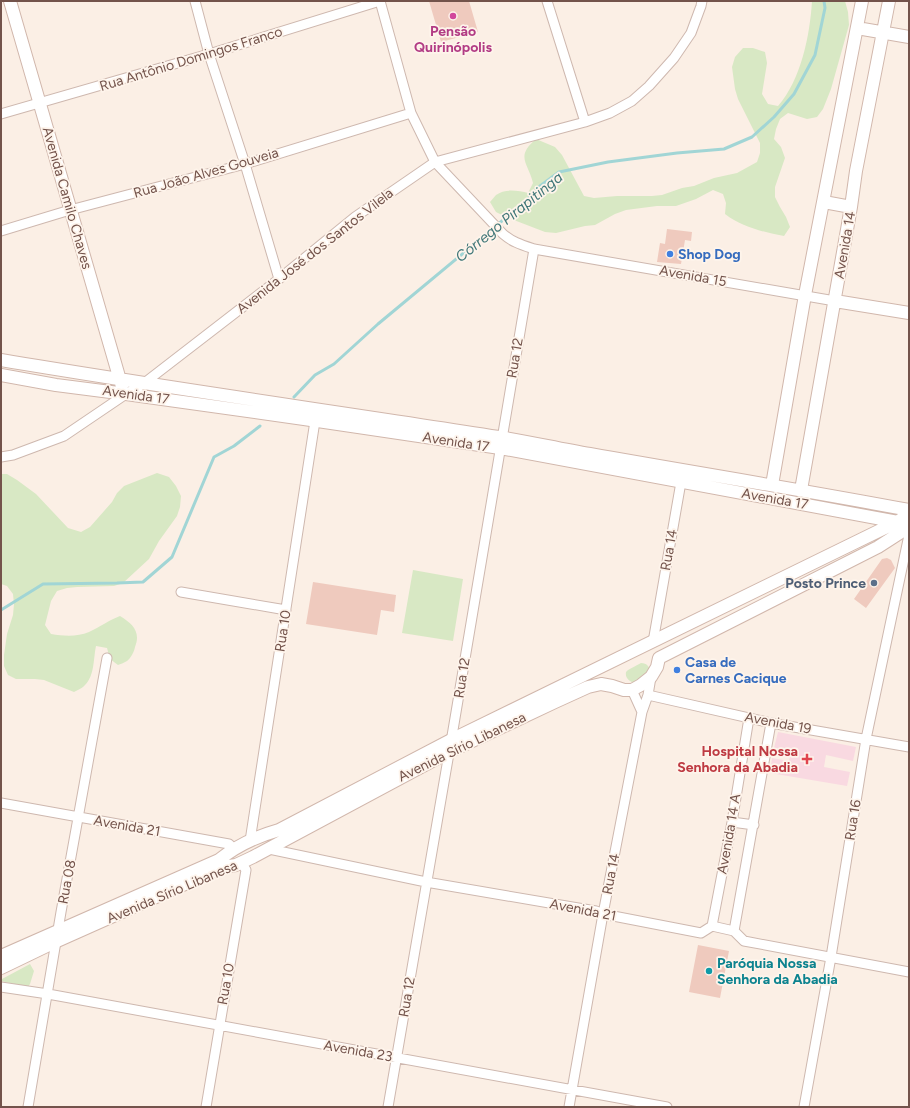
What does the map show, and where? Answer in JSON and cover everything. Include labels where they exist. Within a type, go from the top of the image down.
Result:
[{"type":"street","name":"Avenida Camilo Chaves","points":[[10,1],[120,380],[126,394]]},
{"type":"street","points":[[195,1],[209,54],[245,164],[279,279]]},
{"type":"street","name":"Rua Antônio Domingos Franco","points":[[1,114],[40,104],[209,54],[380,1]]},
{"type":"street","name":"Avenida 15","points":[[380,1],[411,113],[435,162],[503,234],[515,243],[534,249],[909,313]]},
{"type":"street","points":[[547,1],[585,122]]},
{"type":"street","name":"Avenida José dos Santos Vilela","points":[[1,457],[13,455],[64,436],[143,384],[279,279],[355,217],[435,162],[585,122],[610,113],[632,101],[649,86],[674,58],[691,33],[702,6],[702,1]]},
{"type":"street","name":"Avenida 14","points":[[772,485],[805,295],[862,1]]},
{"type":"street","name":"Avenida 14","points":[[801,490],[835,301],[856,171],[889,1]]},
{"type":"street","points":[[857,28],[909,37]]},
{"type":"street","name":"Rua João Alves Gouveia","points":[[1,231],[70,210],[245,164],[411,113]]},
{"type":"street","points":[[824,202],[851,207]]},
{"type":"street","name":"Rua 12","points":[[388,1107],[534,249]]},
{"type":"street","name":"Avenida 17","points":[[1,360],[143,384],[314,416]]},
{"type":"street","name":"Avenida 17","points":[[1,375],[56,385],[314,416],[588,454],[909,510]]},
{"type":"street","name":"Rua 10","points":[[250,841],[286,610],[314,416]]},
{"type":"street","name":"Avenida 17","points":[[501,443],[681,482],[897,522],[909,526]]},
{"type":"street","name":"Rua 14","points":[[653,642],[681,482]]},
{"type":"street","name":"Avenida Sírio Libanesa","points":[[1,968],[58,936],[219,860],[234,849],[250,841],[279,830],[450,746],[609,663],[897,522],[909,514]]},
{"type":"street","points":[[659,658],[878,548],[909,526]]},
{"type":"street","name":"Rua 16","points":[[804,1107],[831,957],[866,739],[909,535]]},
{"type":"street","points":[[181,592],[286,610]]},
{"type":"street","points":[[642,712],[632,690],[651,677],[657,667],[661,652],[653,642]]},
{"type":"street","name":"Rua 08","points":[[28,1107],[107,658]]},
{"type":"street","points":[[609,663],[604,673],[607,681],[612,686]]},
{"type":"street","name":"Rua 14","points":[[569,1107],[603,914],[642,712],[648,695],[651,677]]},
{"type":"street","name":"Avenida Sírio Libanesa","points":[[1,956],[58,936],[223,868],[236,865],[269,849],[450,746],[588,687],[601,684],[624,690],[632,690]]},
{"type":"street","name":"Avenida 19","points":[[648,695],[749,718],[909,747]]},
{"type":"street","name":"Avenida 14 A","points":[[712,926],[732,822],[749,718]]},
{"type":"street","name":"Avenida 14 A","points":[[734,931],[772,727],[771,722]]},
{"type":"street","name":"Avenida 21","points":[[1,804],[229,844],[234,849]]},
{"type":"street","points":[[732,822],[754,825]]},
{"type":"street","points":[[263,836],[266,836],[270,841],[271,844],[269,849]]},
{"type":"street","points":[[234,849],[232,854],[233,858],[241,862]]},
{"type":"street","name":"Avenida 21","points":[[269,849],[426,882],[596,911],[603,914],[701,933],[712,926]]},
{"type":"street","name":"Rua 10","points":[[206,1107],[246,870],[241,862]]},
{"type":"street","points":[[712,926],[734,931],[744,941],[909,972]]},
{"type":"street","name":"Avenida 23","points":[[1,987],[48,994],[667,1107]]},
{"type":"shaded area","name":"Hospital Nossa Senhora da Abadia","points":[[778,732],[856,747],[853,761],[826,755],[824,767],[850,772],[847,786],[770,773],[772,758],[789,761],[791,751],[774,748]]},
{"type":"green space","points":[[812,1],[845,1],[849,25],[831,89],[823,109],[817,117],[807,119],[788,113],[780,119],[776,129],[774,139],[781,147],[785,158],[775,187],[775,197],[790,227],[784,236],[768,233],[732,219],[725,214],[726,203],[723,194],[713,190],[696,199],[676,206],[657,206],[626,210],[595,225],[556,233],[545,232],[496,212],[490,202],[496,195],[504,191],[520,191],[528,193],[533,183],[526,165],[525,155],[530,145],[536,139],[555,147],[562,155],[584,196],[594,198],[662,195],[682,188],[694,186],[714,178],[737,173],[757,162],[760,153],[760,143],[738,99],[735,89],[732,67],[735,57],[743,48],[753,48],[765,52],[767,63],[762,94],[768,104],[778,106],[793,83],[803,56],[809,28]]},
{"type":"green space","points":[[157,473],[169,477],[176,486],[181,496],[180,507],[177,516],[159,541],[149,559],[123,583],[114,586],[77,587],[57,591],[51,601],[45,625],[51,634],[66,636],[84,634],[120,616],[132,625],[135,629],[137,637],[137,642],[130,658],[126,662],[118,665],[110,659],[107,648],[96,646],[90,678],[83,687],[74,692],[44,680],[16,679],[8,675],[4,666],[4,655],[14,604],[13,594],[7,586],[1,584],[1,474],[7,474],[17,480],[36,494],[68,528],[81,532],[90,527],[124,486]]},
{"type":"green space","points":[[413,570],[463,579],[453,641],[402,633]]},
{"type":"green space","points":[[641,663],[648,666],[650,672],[634,683],[628,679],[626,672]]},
{"type":"green space","points":[[30,964],[34,971],[28,987],[1,981],[2,979]]},
{"type":"building","name":"Pensão Quirinópolis","points":[[429,1],[469,1],[478,32],[441,42]]},
{"type":"building","points":[[667,229],[692,232],[691,241],[685,240],[681,264],[657,262],[660,243],[665,244]]},
{"type":"building","name":"Posto Prince","points":[[887,558],[891,560],[895,568],[866,608],[854,599],[882,559]]},
{"type":"building","points":[[313,582],[396,595],[394,612],[381,610],[377,635],[306,624]]},
{"type":"building","name":"Paróquia Nossa Senhora da Abadia","points":[[698,945],[729,951],[720,998],[689,992]]},
{"type":"waterway","name":"Córrego Pirapitinga","points":[[294,397],[315,375],[334,364],[378,324],[526,201],[540,186],[559,172],[608,162],[677,153],[724,149],[752,137],[774,117],[794,94],[815,55],[825,8],[824,1]]},
{"type":"waterway","name":"Córrego Pirapitinga","points":[[1,610],[43,584],[143,582],[172,557],[214,457],[234,446],[260,426]]},
{"type":"place","name":"Pensão Quirinópolis","points":[[453,16]]},
{"type":"place","name":"Shop Dog","points":[[670,254]]},
{"type":"place","name":"Posto Prince","points":[[874,583]]},
{"type":"place","name":"Casa de Carnes Cacique","points":[[677,670]]},
{"type":"place","name":"Hospital Nossa Senhora da Abadia","points":[[807,759]]},
{"type":"place","name":"Paróquia Nossa Senhora da Abadia","points":[[709,971]]}]
